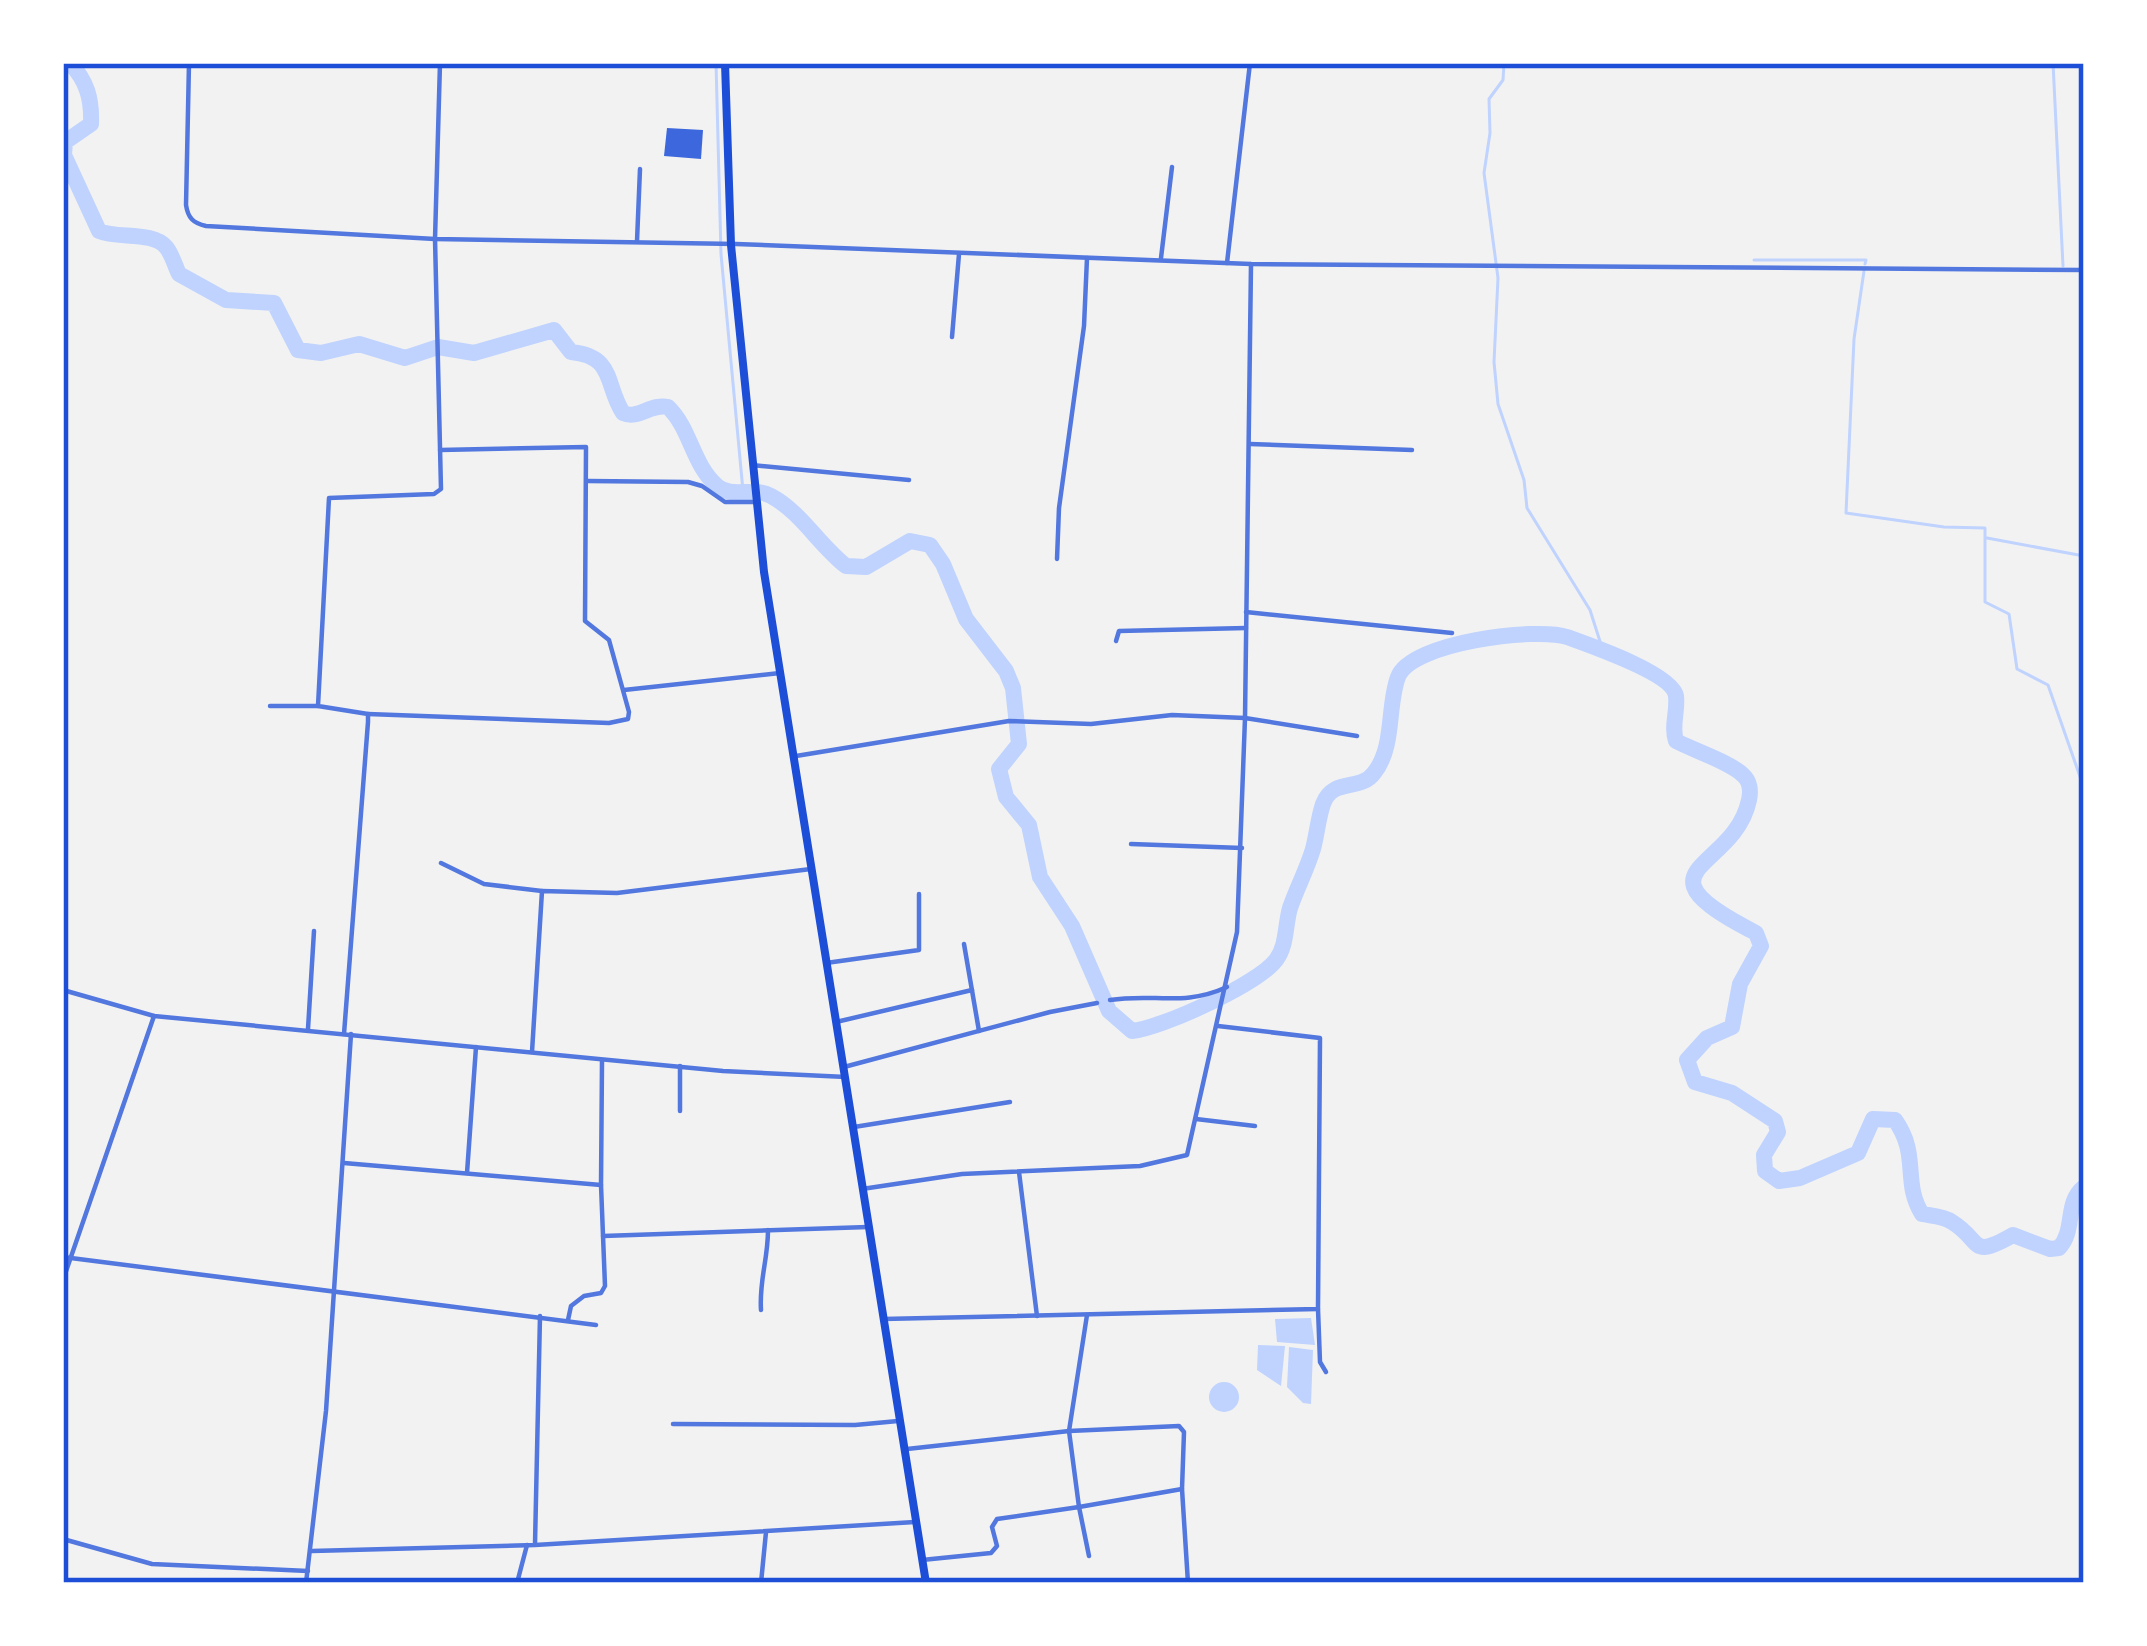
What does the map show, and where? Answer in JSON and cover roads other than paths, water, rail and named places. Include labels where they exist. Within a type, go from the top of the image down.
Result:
[{"type":"main road","points":[[724,63],[728,245],[756,499],[926,1583]]},
{"type":"street","points":[[189,63],[186,205],[195,224],[435,239],[1251,264],[2084,269]]},
{"type":"street","points":[[318,706],[328,498],[439,492],[435,239],[440,63]]},
{"type":"street","points":[[1227,263],[1250,63]]},
{"type":"street","points":[[1161,258],[1172,167]]},
{"type":"street","points":[[637,242],[640,169]]},
{"type":"street","points":[[952,337],[959,254]]},
{"type":"street","points":[[1057,559],[1059,508],[1084,326],[1087,258]]},
{"type":"street","points":[[862,1189],[962,1174],[1084,1171],[1179,1160],[1187,1155],[1238,932],[1251,264]]},
{"type":"street","points":[[1250,444],[1412,450]]},
{"type":"street","points":[[270,706],[609,723],[628,718],[608,640],[585,621],[586,447],[440,450]]},
{"type":"street","points":[[752,465],[909,480]]},
{"type":"street","points":[[588,481],[695,483],[725,502],[756,499]]},
{"type":"street","points":[[1246,612],[1452,633]]},
{"type":"street","points":[[1116,641],[1119,631],[1246,628]]},
{"type":"street","points":[[624,690],[780,673]]},
{"type":"street","points":[[306,1583],[334,1289],[368,714]]},
{"type":"street","points":[[793,757],[1030,720],[1091,724],[1172,715],[1245,718],[1357,736]]},
{"type":"street","points":[[1130,844],[1242,848]]},
{"type":"street","points":[[441,863],[484,884],[617,893],[811,869]]},
{"type":"street","points":[[532,1052],[542,891]]},
{"type":"street","points":[[826,963],[919,950],[919,894]]},
{"type":"street","points":[[308,1029],[314,931]]},
{"type":"street","points":[[964,944],[979,1030]]},
{"type":"street","points":[[1110,1000],[1135,996],[1186,1001],[1227,989]]},
{"type":"street","points":[[63,990],[154,1016],[680,1066],[845,1072],[979,1030],[1097,1003]]},
{"type":"street","points":[[836,1022],[972,990]]},
{"type":"street","points":[[63,1280],[154,1016]]},
{"type":"street","points":[[1218,1026],[1320,1038],[1318,1310],[1320,1362],[1326,1372]]},
{"type":"street","points":[[467,1173],[476,1046]]},
{"type":"street","points":[[568,1320],[571,1306],[584,1296],[601,1294],[605,1286],[602,1059]]},
{"type":"street","points":[[680,1066],[680,1111]]},
{"type":"street","points":[[854,1127],[1010,1102]]},
{"type":"street","points":[[1196,1119],[1255,1126]]},
{"type":"street","points":[[342,1162],[601,1185]]},
{"type":"street","points":[[1019,1172],[1036,1316]]},
{"type":"street","points":[[602,1236],[868,1227]]},
{"type":"street","points":[[761,1310],[759,1281],[768,1259],[768,1230]]},
{"type":"street","points":[[67,1258],[596,1325]]},
{"type":"street","points":[[883,1319],[1318,1310]]},
{"type":"street","points":[[1087,1315],[1070,1431],[1089,1556]]},
{"type":"street","points":[[536,1545],[540,1316]]},
{"type":"street","points":[[673,1424],[898,1421]]},
{"type":"street","points":[[903,1449],[1070,1431],[1179,1426],[1184,1432],[1188,1583]]},
{"type":"street","points":[[922,1560],[992,1553],[997,1546],[992,1527],[997,1520],[1182,1489]]},
{"type":"street","points":[[312,1551],[536,1545],[915,1522]]},
{"type":"street","points":[[761,1583],[766,1532]]},
{"type":"street","points":[[63,1539],[152,1564],[308,1571]]},
{"type":"street","points":[[517,1583],[527,1545]]},
{"type":"water","points":[[1311,1318],[1315,1345],[1277,1342],[1275,1319]]},
{"type":"water","points":[[1258,1345],[1285,1346],[1281,1386],[1257,1370]]},
{"type":"water","points":[[1289,1347],[1313,1350],[1311,1404],[1303,1403],[1287,1387]]},
{"type":"water","points":[[1224,1382],[1235,1386],[1239,1397],[1235,1408],[1224,1412],[1213,1408],[1209,1397],[1213,1386]]},
{"type":"waterway","points":[[70,63],[87,91],[91,124],[65,142],[64,155],[99,231],[160,242],[179,274],[226,300],[274,303],[298,350],[321,353],[359,344],[405,358],[438,347],[474,353],[554,330],[571,352],[602,366],[623,413],[668,407],[717,486],[729,492],[771,496],[846,566],[866,567],[910,541],[930,545],[966,619],[1006,671],[1013,688],[1019,744],[999,769],[1006,797],[1029,825],[1040,877],[1072,926],[1109,1011],[1132,1031],[1208,1003],[1250,981],[1276,960],[1323,804],[1333,790],[1368,779],[1381,763],[1398,677],[1408,665],[1449,646],[1476,640],[1552,634],[1610,653],[1661,679],[1676,696],[1676,741],[1729,765],[1749,783],[1749,800],[1740,824],[1698,869],[1693,881],[1698,894],[1756,933],[1761,946],[1740,984],[1732,1027],[1707,1038],[1687,1060],[1695,1082],[1732,1093],[1775,1121],[1778,1132],[1764,1155],[1765,1171],[1779,1181],[1800,1178],[1858,1153],[1873,1119],[1895,1120],[1907,1145],[1913,1191],[1922,1214],[1949,1220],[1983,1247],[2013,1235],[2059,1248],[2074,1201],[2084,1187]]},
{"type":"waterway","points":[[716,63],[721,254],[743,491]]},
{"type":"waterway","points":[[1504,63],[1503,80],[1489,99],[1484,173],[1498,278],[1494,362],[1498,404],[1524,480],[1527,508],[1590,610],[1604,654]]},
{"type":"waterway","points":[[2053,63],[2063,266]]},
{"type":"waterway","points":[[1754,260],[1866,260],[1865,264]]},
{"type":"waterway","points":[[1864,271],[1854,339],[1846,513],[1985,528],[1985,602],[2009,614],[2017,669],[2048,685],[2084,788]]},
{"type":"waterway","points":[[1987,538],[2084,556]]}]
